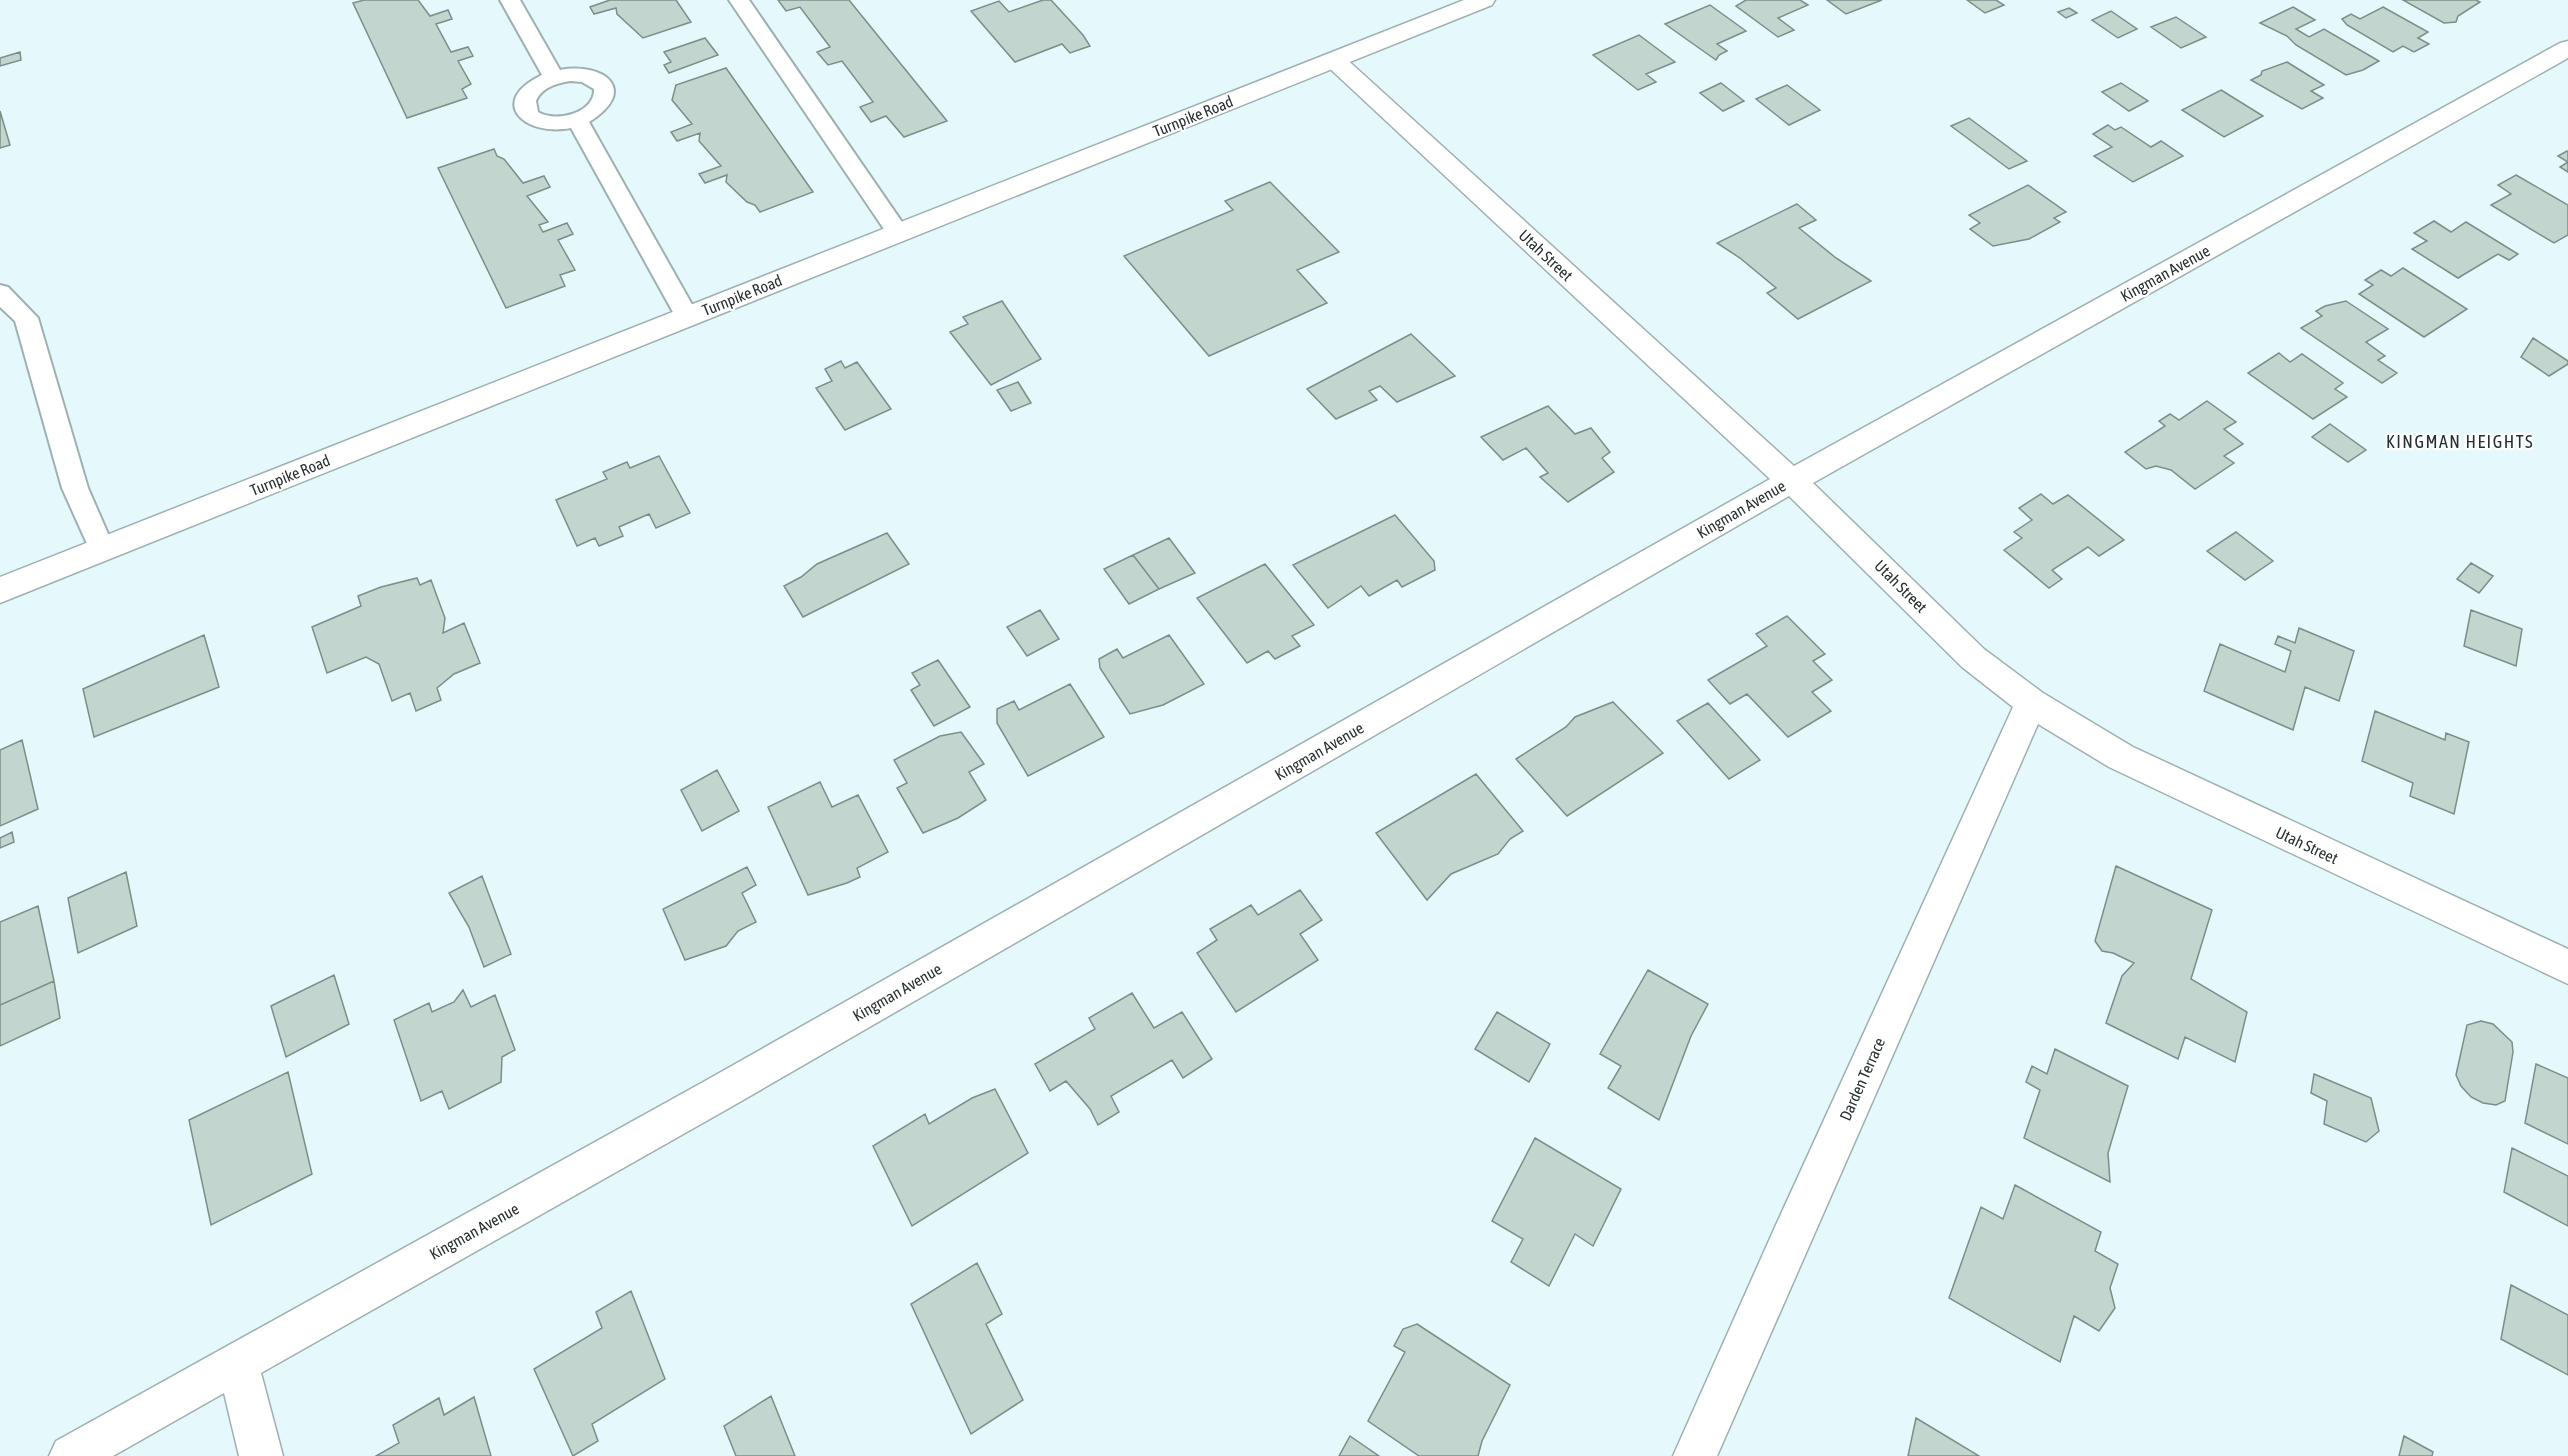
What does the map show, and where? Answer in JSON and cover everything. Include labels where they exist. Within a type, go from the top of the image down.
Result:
[{"type":"street","name":"Turnpike Road","points":[[0,590],[1484,0]]},
{"type":"street","name":"Kingman Avenue","points":[[71,1456],[718,1094],[1791,481],[2568,48]]},
{"type":"street","name":"Utah Street","points":[[1334,60],[1832,518],[1973,658],[2031,703],[2121,757],[2568,967]]},
{"type":"street","name":"Darden Terrace","points":[[1695,1456],[1798,1220],[2031,703]]},
{"type":"street","points":[[238,1363],[261,1456]]},
{"type":"lane","points":[[510,0],[554,78]]},
{"type":"lane","points":[[739,0],[898,233]]},
{"type":"lane","points":[[585,75],[597,79],[605,86],[606,94],[602,104],[592,113],[577,120],[545,123],[533,119],[526,111],[524,102],[529,93],[539,84],[554,78],[585,75]]},
{"type":"lane","points":[[577,120],[687,317]]},
{"type":"lane","points":[[0,292],[26,318],[75,488],[102,550]]},
{"type":"building","points":[[364,0],[418,0],[430,16],[448,10],[452,19],[436,24],[451,52],[468,47],[473,56],[458,61],[471,84],[462,89],[467,98],[407,118],[353,3]]},
{"type":"building","points":[[610,0],[676,0],[691,22],[643,38],[617,14],[616,8],[594,14],[590,7]]},
{"type":"building","points":[[778,0],[849,0],[947,121],[904,137],[886,116],[871,122],[860,107],[873,102],[842,61],[828,65],[817,52],[830,47],[800,7],[786,11]]},
{"type":"building","points":[[1043,0],[1051,0],[1090,46],[1070,53],[1062,44],[1015,62],[971,11],[999,1],[1009,12]]},
{"type":"building","points":[[1746,0],[1800,0],[1808,5],[1778,18],[1794,30],[1778,37],[1736,6]]},
{"type":"building","points":[[1827,0],[1882,0],[1846,14]]},
{"type":"building","points":[[1967,0],[1996,0],[2004,5],[1985,13]]},
{"type":"building","points":[[2403,0],[2476,0],[2480,2],[2458,16],[2456,22],[2444,23]]},
{"type":"building","points":[[1710,5],[1746,31],[1717,44],[1727,51],[1719,55],[1716,60],[1665,24]]},
{"type":"building","points":[[2293,7],[2315,20],[2296,29],[2309,37],[2324,29],[2379,61],[2363,70],[2346,75],[2296,45],[2287,36],[2260,23]]},
{"type":"building","points":[[2383,7],[2428,32],[2418,38],[2429,44],[2414,52],[2403,46],[2393,52],[2347,25],[2342,19],[2351,14],[2360,19]]},
{"type":"building","points":[[2069,8],[2077,13],[2066,18],[2058,12]]},
{"type":"building","points":[[2111,11],[2137,29],[2118,38],[2092,20]]},
{"type":"building","points":[[2176,17],[2206,37],[2181,48],[2151,27]]},
{"type":"building","points":[[1639,35],[1675,62],[1646,74],[1656,82],[1638,90],[1593,55]]},
{"type":"building","points":[[705,38],[718,55],[669,73],[664,65],[671,62],[664,52]]},
{"type":"building","points":[[20,52],[21,60],[0,66],[0,58]]},
{"type":"building","points":[[2287,62],[2324,85],[2311,91],[2323,98],[2302,109],[2251,80],[2261,75],[2262,71]]},
{"type":"building","points":[[726,68],[813,192],[760,212],[755,205],[747,202],[726,182],[727,175],[705,183],[699,174],[721,166],[699,141],[700,133],[677,141],[671,132],[692,124],[672,100],[676,85]]},
{"type":"building","points":[[1721,83],[1744,101],[1723,111],[1700,93]]},
{"type":"building","points":[[2121,83],[2148,101],[2129,111],[2102,92]]},
{"type":"building","points":[[1787,85],[1820,110],[1789,125],[1756,99]]},
{"type":"building","points":[[2221,90],[2263,116],[2224,137],[2182,110]]},
{"type":"building","points":[[0,111],[10,145],[0,148]]},
{"type":"building","points":[[1969,118],[2027,161],[2009,169],[1951,126]]},
{"type":"building","points":[[2108,125],[2115,130],[2121,127],[2151,147],[2161,141],[2183,156],[2133,182],[2094,156],[2112,147],[2093,134]]},
{"type":"building","points":[[494,149],[497,156],[504,159],[523,183],[544,176],[550,187],[527,196],[548,222],[539,225],[543,232],[567,223],[573,234],[558,240],[575,270],[560,275],[565,286],[506,308],[438,168]]},
{"type":"building","points":[[2568,152],[2568,162],[2558,156]]},
{"type":"building","points":[[2568,162],[2568,172],[2560,167]]},
{"type":"building","points":[[2516,175],[2568,205],[2568,235],[2554,243],[2491,205],[2511,194],[2498,185]]},
{"type":"building","points":[[1270,182],[1339,252],[1297,270],[1327,303],[1209,356],[1124,256],[1233,210],[1225,201]]},
{"type":"building","points":[[2028,185],[2066,212],[2054,218],[2060,222],[2029,239],[1993,246],[1970,229],[1980,223],[1969,215]]},
{"type":"building","points":[[1797,204],[1816,220],[1799,228],[1836,258],[1871,281],[1798,319],[1767,293],[1776,288],[1740,258],[1717,243]]},
{"type":"building","points":[[2434,221],[2451,232],[2466,222],[2518,254],[2509,260],[2498,254],[2458,278],[2412,249],[2427,241],[2414,233]]},
{"type":"building","points":[[2403,268],[2467,309],[2424,337],[2359,294],[2373,285],[2365,280],[2381,270],[2391,276]]},
{"type":"building","points":[[1002,301],[1041,359],[991,385],[950,332],[968,324],[963,317]]},
{"type":"building","points":[[2346,301],[2388,329],[2366,342],[2385,356],[2378,360],[2397,373],[2382,383],[2301,328],[2322,316],[2316,311],[2325,306]]},
{"type":"building","points":[[1411,334],[1455,376],[1397,402],[1380,386],[1369,391],[1377,400],[1336,419],[1307,389]]},
{"type":"building","points":[[2533,338],[2568,361],[2568,364],[2549,376],[2521,357]]},
{"type":"building","points":[[2279,353],[2290,362],[2302,354],[2343,383],[2335,389],[2347,397],[2313,419],[2248,373]]},
{"type":"building","points":[[841,361],[845,368],[857,362],[891,409],[845,430],[816,388],[832,381],[825,369]]},
{"type":"building","points":[[1018,382],[1031,403],[1011,411],[997,390]]},
{"type":"building","points":[[2207,401],[2236,422],[2224,429],[2243,444],[2224,456],[2234,463],[2195,489],[2171,470],[2156,466],[2146,469],[2125,452],[2165,426],[2159,421],[2170,414],[2179,420]]},
{"type":"building","points":[[1548,406],[1575,434],[1591,428],[1610,452],[1602,458],[1614,472],[1568,502],[1540,477],[1548,473],[1526,448],[1503,460],[1481,437]]},
{"type":"building","points":[[2330,424],[2366,450],[2348,462],[2312,437]]},
{"type":"building","points":[[659,456],[690,513],[656,528],[649,514],[619,527],[623,536],[599,546],[595,538],[577,546],[556,500],[607,479],[603,472],[627,462],[630,468]]},
{"type":"building","points":[[2041,494],[2053,504],[2068,495],[2124,540],[2099,556],[2088,547],[2052,570],[2062,579],[2049,588],[2004,550],[2022,538],[2014,532],[2032,520],[2019,508]]},
{"type":"building","points":[[1395,515],[1434,561],[1435,570],[1402,587],[1397,580],[1369,596],[1361,586],[1328,608],[1293,565]]},
{"type":"building","points":[[2236,532],[2273,561],[2245,580],[2207,551]]},
{"type":"building","points":[[887,533],[909,564],[803,617],[784,586],[801,577],[817,564]]},
{"type":"building","points":[[1169,538],[1195,573],[1159,589],[1133,555]]},
{"type":"building","points":[[1133,555],[1159,589],[1129,604],[1104,569]]},
{"type":"building","points":[[2471,563],[2493,576],[2479,593],[2457,579]]},
{"type":"building","points":[[1265,564],[1314,625],[1292,636],[1300,646],[1275,659],[1268,651],[1247,663],[1197,598]]},
{"type":"building","points":[[417,578],[420,585],[431,580],[445,618],[443,633],[464,623],[480,663],[454,674],[437,688],[441,700],[416,711],[410,693],[392,701],[379,664],[366,657],[327,673],[312,627],[361,606],[358,596],[381,587]]},
{"type":"building","points":[[1040,610],[1059,639],[1027,656],[1007,627]]},
{"type":"building","points":[[2471,610],[2522,629],[2516,666],[2464,646]]},
{"type":"building","points":[[1787,616],[1825,654],[1813,661],[1832,680],[1812,692],[1831,711],[1788,737],[1747,694],[1730,704],[1708,680],[1767,646],[1756,634]]},
{"type":"building","points":[[2299,628],[2354,651],[2339,701],[2305,687],[2293,730],[2204,691],[2220,644],[2285,672],[2291,651],[2275,644],[2278,636],[2295,643]]},
{"type":"building","points":[[204,635],[219,687],[94,737],[83,689]]},
{"type":"building","points":[[1169,635],[1204,684],[1163,705],[1130,714],[1100,668],[1099,659],[1117,649],[1123,658]]},
{"type":"building","points":[[938,660],[970,707],[934,726],[911,690],[920,685],[912,673]]},
{"type":"building","points":[[1070,684],[1104,737],[1028,776],[997,723],[997,709],[1014,701],[1019,710]]},
{"type":"building","points":[[1613,702],[1663,753],[1567,816],[1516,759],[1566,727],[1575,717]]},
{"type":"building","points":[[1708,703],[1760,760],[1729,779],[1677,721]]},
{"type":"building","points":[[2375,711],[2445,740],[2446,733],[2469,742],[2454,814],[2410,796],[2413,783],[2362,761]]},
{"type":"building","points":[[961,732],[984,764],[969,772],[986,800],[958,818],[923,833],[897,788],[907,783],[894,760],[940,736]]},
{"type":"building","points":[[22,740],[38,809],[0,826],[0,750]]},
{"type":"building","points":[[717,770],[739,811],[702,831],[681,790]]},
{"type":"building","points":[[1476,774],[1523,831],[1510,839],[1498,854],[1451,874],[1427,900],[1376,833]]},
{"type":"building","points":[[820,782],[832,807],[858,795],[888,852],[857,868],[860,877],[808,895],[768,807]]},
{"type":"building","points":[[12,832],[14,842],[0,848],[0,838]]},
{"type":"building","points":[[2116,866],[2212,910],[2191,979],[2247,1012],[2235,1062],[2185,1037],[2178,1059],[2106,1023],[2122,976],[2134,963],[2113,953],[2102,951],[2095,941]]},
{"type":"building","points":[[747,867],[756,885],[742,893],[756,922],[738,931],[726,946],[685,960],[663,909]]},
{"type":"building","points":[[126,872],[137,926],[78,953],[68,898]]},
{"type":"building","points":[[482,876],[511,954],[484,967],[469,927],[449,893]]},
{"type":"building","points":[[1300,890],[1322,920],[1300,934],[1318,960],[1236,1012],[1197,953],[1217,940],[1210,929],[1251,905],[1258,915]]},
{"type":"building","points":[[38,906],[54,981],[0,1005],[0,922]]},
{"type":"building","points":[[1648,970],[1708,1004],[1691,1036],[1659,1120],[1608,1088],[1621,1066],[1600,1054]]},
{"type":"building","points":[[334,975],[349,1024],[286,1057],[271,1006]]},
{"type":"building","points":[[54,981],[60,1018],[0,1046],[0,1005]]},
{"type":"building","points":[[463,990],[471,1007],[495,995],[515,1050],[502,1057],[501,1082],[449,1109],[442,1091],[421,1101],[394,1020],[429,1003],[432,1012],[454,1002]]},
{"type":"building","points":[[1132,993],[1154,1028],[1182,1012],[1212,1059],[1183,1078],[1172,1060],[1111,1096],[1119,1112],[1098,1125],[1090,1109],[1066,1081],[1050,1091],[1035,1064],[1095,1029],[1089,1018]]},
{"type":"building","points":[[1497,1012],[1550,1044],[1529,1082],[1475,1049]]},
{"type":"building","points":[[2481,1021],[2493,1024],[2512,1042],[2513,1052],[2505,1101],[2496,1105],[2483,1103],[2471,1097],[2461,1086],[2456,1075],[2467,1025]]},
{"type":"building","points":[[2055,1049],[2128,1086],[2108,1153],[2110,1182],[2024,1138],[2040,1090],[2026,1082],[2032,1066],[2047,1074]]},
{"type":"building","points":[[2536,1064],[2568,1078],[2568,1144],[2525,1123]]},
{"type":"building","points":[[288,1072],[312,1174],[211,1225],[189,1120]]},
{"type":"building","points":[[2314,1074],[2371,1098],[2379,1131],[2366,1142],[2324,1124],[2327,1101],[2311,1093]]},
{"type":"building","points":[[995,1089],[1028,1153],[912,1226],[873,1146],[925,1114],[929,1124],[972,1098]]},
{"type":"building","points":[[1535,1138],[1621,1189],[1593,1246],[1575,1234],[1549,1286],[1511,1262],[1523,1239],[1492,1221]]},
{"type":"building","points":[[2512,1148],[2568,1176],[2568,1226],[2504,1192]]},
{"type":"building","points":[[2015,1185],[2101,1232],[2095,1251],[2118,1264],[2110,1288],[2115,1308],[2099,1331],[2074,1316],[2060,1362],[1949,1298],[1981,1207],[2003,1219]]},
{"type":"building","points":[[977,1263],[1002,1314],[986,1324],[1023,1400],[971,1434],[911,1304]]},
{"type":"building","points":[[2511,1285],[2568,1315],[2568,1375],[2501,1339]]},
{"type":"building","points":[[631,1291],[665,1379],[592,1424],[598,1441],[573,1456],[534,1369],[602,1328],[596,1312]]},
{"type":"building","points":[[1417,1324],[1510,1385],[1482,1441],[1478,1456],[1419,1456],[1368,1421],[1405,1352],[1394,1346],[1403,1329]]},
{"type":"building","points":[[771,1396],[795,1456],[736,1456],[724,1426]]},
{"type":"building","points":[[474,1397],[491,1456],[376,1456],[399,1443],[393,1425],[439,1398],[444,1415]]},
{"type":"building","points":[[1916,1418],[1979,1456],[1908,1456]]},
{"type":"building","points":[[1350,1436],[1379,1456],[1339,1456]]},
{"type":"building","points":[[2404,1436],[2433,1452],[2432,1456],[2399,1456]]},
{"type":"district","name":"KINGMAN HEIGHTS","points":[[2460,441]]}]
